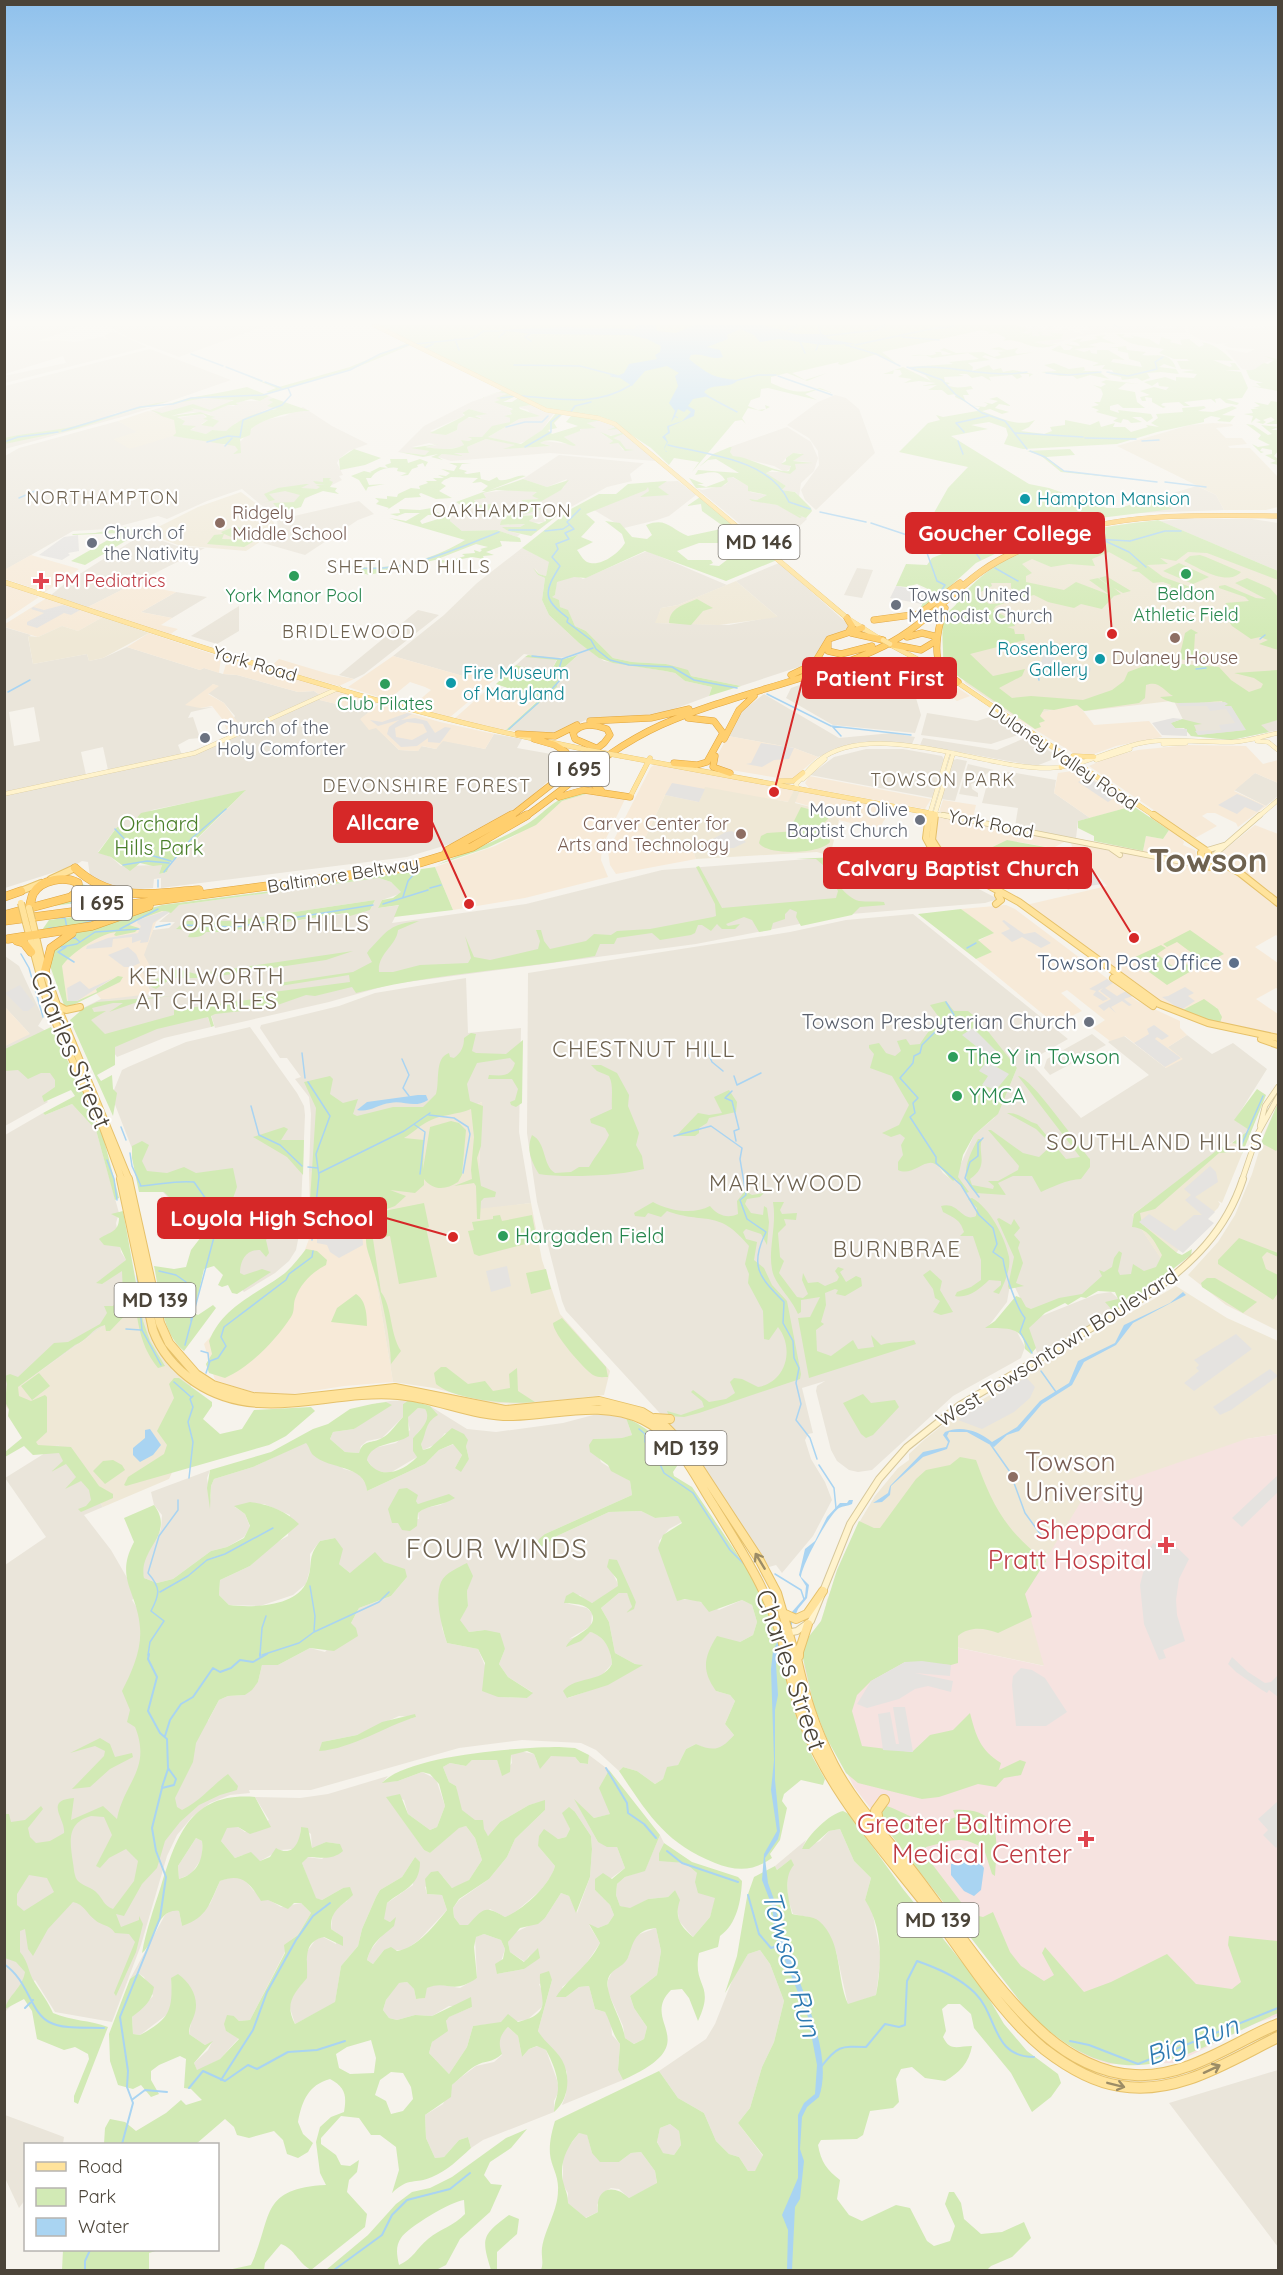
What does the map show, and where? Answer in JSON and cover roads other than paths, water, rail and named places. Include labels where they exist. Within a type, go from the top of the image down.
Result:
[{"type":"highway","name":"Baltimore Beltway","points":[[4,915],[380,866],[446,851],[479,839],[516,818],[596,756],[624,738],[660,720],[886,643],[922,618],[962,580],[1005,552],[1073,528],[1143,516],[1278,513]]},
{"type":"highway","name":"Baltimore Beltway","points":[[4,921],[418,864],[464,851],[511,828],[615,749],[629,741],[675,719],[799,678],[886,643],[928,620],[956,593],[1001,559],[1037,542],[1077,530],[1119,522],[1172,517],[1278,513]]},
{"type":"highway","points":[[873,620],[887,616],[906,617],[924,612],[962,580]]},
{"type":"highway","points":[[956,593],[942,615],[938,656],[941,667],[958,682]]},
{"type":"highway","points":[[879,612],[887,616]]},
{"type":"highway","points":[[847,618],[852,626],[849,631]]},
{"type":"highway","points":[[755,688],[812,665],[825,642],[862,628]]},
{"type":"highway","points":[[886,643],[841,654],[831,653],[826,648],[831,640],[849,633],[886,643],[922,650],[933,646],[936,639],[930,634],[920,633],[886,643]]},
{"type":"highway","points":[[924,663],[934,661],[938,656]]},
{"type":"highway","points":[[799,678],[843,668],[886,670],[908,661],[930,668]]},
{"type":"highway","points":[[730,773],[715,768],[712,762],[739,710],[755,695],[789,681]]},
{"type":"highway","points":[[514,734],[555,736],[581,723],[603,719],[658,717],[718,700]]},
{"type":"highway","points":[[629,741],[689,718],[708,719],[720,726],[722,735],[709,761],[697,765],[677,764]]},
{"type":"highway","points":[[564,744],[568,732],[581,723]]},
{"type":"highway","points":[[446,851],[495,828],[604,743],[610,735],[607,729],[597,724],[583,725],[576,729],[575,739],[592,748]]},
{"type":"highway","points":[[534,739],[555,745],[566,752],[567,763],[557,778]]},
{"type":"highway","points":[[615,749],[593,769],[589,781],[601,790],[631,796]]},
{"type":"highway","points":[[511,828],[555,799],[572,791],[590,790],[631,796]]},
{"type":"highway","points":[[75,868],[94,887],[114,893],[199,890]]},
{"type":"highway","points":[[4,915],[69,898],[78,891],[78,885],[72,879],[55,881],[37,890],[27,904]]},
{"type":"highway","points":[[45,971],[48,954],[54,945],[69,934],[164,902],[282,884]]},
{"type":"highway","points":[[4,897],[21,891]]},
{"type":"highway","points":[[6,939],[32,937],[92,926]]},
{"type":"highway","points":[[6,939],[24,943],[32,952]]},
{"type":"main road","name":"Dulaney Valley Road","points":[[623,431],[847,618],[886,643],[958,682],[1067,757]]},
{"type":"main road","name":"York Road","points":[[4,582],[212,652],[448,722],[564,744]]},
{"type":"main road","name":"Dulaney Valley Road","points":[[924,663],[1212,853]]},
{"type":"main road","points":[[4,794],[195,753],[339,688]]},
{"type":"main road","points":[[999,701],[997,705],[1000,710]]},
{"type":"main road","name":"York Road","points":[[514,734],[797,787]]},
{"type":"main road","points":[[797,787],[811,767],[835,755],[870,748],[906,748],[1030,767],[1061,767],[1079,765],[1127,746],[1159,741],[1234,742],[1268,739],[1278,735]]},
{"type":"main road","points":[[950,755],[1030,771],[1079,765],[1124,750],[1151,745],[1185,743],[1237,745],[1278,735]]},
{"type":"main road","points":[[1278,735],[1275,741],[1278,747]]},
{"type":"main road","points":[[1259,739],[1278,747]]},
{"type":"main road","points":[[1268,739],[1278,747]]},
{"type":"main road","points":[[950,755],[926,839],[935,858],[953,872],[998,895],[1155,1007],[1195,1024],[1278,1042]]},
{"type":"main road","points":[[1061,767],[1068,764],[1067,757],[1094,758]]},
{"type":"main road","points":[[631,796],[650,759]]},
{"type":"main road","name":"York Road","points":[[677,764],[1202,863]]},
{"type":"main road","name":"Dulaney Valley Road","points":[[1079,765],[1183,837],[1201,853]]},
{"type":"main road","points":[[771,781],[792,781],[803,776]]},
{"type":"main road","points":[[803,776],[804,786],[811,790]]},
{"type":"main road","points":[[1261,890],[1232,871],[1202,863],[1201,853],[1212,853],[1226,845],[1278,800]]},
{"type":"main road","points":[[933,813],[931,839],[937,852],[946,862],[1019,902],[1150,999],[1197,1020],[1278,1042]]},
{"type":"main road","points":[[1103,845],[1120,855]]},
{"type":"main road","points":[[1212,853],[1226,845]]},
{"type":"main road","points":[[1212,853],[1212,867]]},
{"type":"main road","points":[[1212,853],[1278,903]]},
{"type":"main road","points":[[21,891],[75,868]]},
{"type":"main road","name":"Charles Street","points":[[21,891],[27,904],[32,937],[57,1005],[126,1169],[163,1332],[177,1356],[197,1375],[235,1394],[266,1399],[292,1400],[395,1388],[508,1410],[585,1401],[610,1402],[649,1419],[681,1454],[762,1581],[785,1633],[797,1667],[807,1708],[827,1755],[845,1785],[1027,2019],[1055,2045],[1083,2061],[1099,2069],[1127,2076],[1165,2074],[1278,2024]]},
{"type":"main road","points":[[996,904],[1000,900],[998,895]]},
{"type":"main road","name":"Charles Street","points":[[32,937],[32,952],[54,1020],[97,1110],[120,1174],[155,1335],[178,1368],[209,1391],[232,1400],[256,1405],[295,1406],[387,1394],[414,1396],[501,1416],[604,1408],[664,1424],[692,1455],[759,1559],[785,1614],[785,1633],[802,1720],[830,1776],[1000,2001],[1039,2044],[1067,2064],[1098,2080],[1124,2087],[1145,2089],[1167,2086],[1188,2079],[1278,2037]]},
{"type":"main road","points":[[57,1005],[66,1010],[80,1007]]},
{"type":"main road","name":"West Towsontown Boulevard","points":[[808,1624],[837,1553],[858,1510],[885,1471],[914,1440],[960,1405],[1148,1295],[1176,1275],[1202,1251],[1230,1210],[1258,1133],[1265,1106],[1278,1087]]},
{"type":"main road","name":"West Towsontown Boulevard","points":[[1258,1133],[1278,1097]]},
{"type":"main road","points":[[562,1410],[572,1406],[604,1405],[610,1402]]},
{"type":"main road","points":[[785,1614],[796,1620],[803,1617],[823,1591]]},
{"type":"main road","points":[[785,1633],[808,1624],[807,1633],[798,1648],[797,1667]]},
{"type":"main road","points":[[883,1834],[875,1812],[879,1803],[884,1800]]},
{"type":"water","points":[[670,433],[665,436],[668,442],[664,449],[667,442],[662,437]]},
{"type":"water","points":[[426,1095],[428,1100],[418,1104],[395,1102],[366,1110],[357,1110],[367,1102]]},
{"type":"water","points":[[1183,1292],[1186,1295],[1133,1323],[1116,1345],[1084,1362],[1072,1385],[1042,1404],[1019,1431],[1007,1435],[994,1447],[967,1432],[949,1432],[947,1436],[950,1441],[947,1449],[923,1457],[891,1486],[890,1495],[882,1502],[873,1503],[888,1493],[890,1486],[923,1452],[946,1447],[948,1442],[943,1435],[945,1432],[957,1429],[970,1430],[992,1442],[1017,1427],[1040,1401],[1069,1383],[1078,1361],[1115,1343],[1124,1325],[1170,1303]]},
{"type":"water","points":[[150,1429],[161,1445],[153,1455],[140,1462],[133,1455],[133,1448],[145,1438],[145,1430]]},
{"type":"water","name":"Towson Run","points":[[853,1500],[852,1504],[839,1508],[829,1520],[806,1562],[801,1577],[809,1585],[807,1598],[798,1609],[776,1664],[778,1695],[775,1710],[775,1780],[780,1831],[778,1839],[765,1858],[768,1883],[776,1905],[779,1935],[782,1937],[812,2016],[822,2059],[823,2079],[819,2097],[807,2107],[802,2117],[800,2149],[804,2161],[800,2199],[795,2207],[792,2270],[787,2270],[788,2230],[782,2215],[798,2178],[798,2115],[804,2103],[815,2094],[817,2065],[808,2017],[775,1936],[772,1906],[762,1880],[764,1854],[777,1831],[771,1790],[774,1760],[771,1669],[773,1651],[791,1613],[805,1597],[806,1586],[799,1575],[805,1549],[815,1541],[827,1517],[840,1503],[847,1503]]},
{"type":"water","points":[[963,1860],[979,1861],[984,1868],[981,1890],[974,1896],[964,1891],[951,1875],[951,1864]]},
{"type":"waterway","points":[[207,442],[228,436],[240,437],[241,431]]},
{"type":"waterway","points":[[525,447],[551,431]]},
{"type":"waterway","points":[[1013,431],[1027,449]]},
{"type":"waterway","points":[[4,442],[18,437],[58,432]]},
{"type":"waterway","points":[[1015,433],[1083,437]]},
{"type":"waterway","points":[[225,446],[232,438]]},
{"type":"waterway","points":[[1085,438],[1136,439]]},
{"type":"waterway","points":[[1142,441],[1159,440]]},
{"type":"waterway","points":[[958,441],[963,454]]},
{"type":"waterway","points":[[668,445],[719,456],[753,468],[768,476],[789,502],[810,509]]},
{"type":"waterway","points":[[1030,451],[1045,457],[1064,471],[1157,482]]},
{"type":"waterway","points":[[1165,482],[1206,487]]},
{"type":"waterway","points":[[19,498],[35,491]]},
{"type":"waterway","points":[[580,509],[567,522],[574,529],[565,533],[569,539],[556,544],[558,549],[552,557],[560,566],[551,582],[548,595],[554,606],[568,618],[567,622],[591,640],[596,649],[610,660],[629,665],[672,667],[694,680],[737,688]]},
{"type":"waterway","points":[[820,512],[866,522]]},
{"type":"waterway","points":[[871,523],[916,538]]},
{"type":"waterway","points":[[545,531],[563,529],[569,525]]},
{"type":"waterway","points":[[509,530],[536,530]]},
{"type":"waterway","points":[[1032,549],[1070,543],[1078,538],[1130,541],[1165,531],[1181,531]]},
{"type":"waterway","points":[[348,567],[387,568],[425,560],[499,532]]},
{"type":"waterway","points":[[920,539],[937,544]]},
{"type":"waterway","points":[[1103,540],[1129,552],[1146,567]]},
{"type":"waterway","points":[[937,544],[965,551],[986,551],[1012,546]]},
{"type":"waterway","points":[[937,544],[927,553],[937,581],[945,585],[937,597]]},
{"type":"waterway","points":[[976,553],[980,559]]},
{"type":"waterway","points":[[995,568],[1018,581]]},
{"type":"waterway","points":[[1260,639],[1265,635]]},
{"type":"waterway","points":[[543,699],[560,680],[558,672],[562,659],[593,648]]},
{"type":"waterway","points":[[532,656],[561,659]]},
{"type":"waterway","points":[[1196,669],[1206,668]]},
{"type":"waterway","points":[[1038,675],[1039,680]]},
{"type":"waterway","points":[[8,692],[30,680]]},
{"type":"waterway","points":[[767,694],[832,726]]},
{"type":"waterway","points":[[509,729],[538,703]]},
{"type":"waterway","points":[[832,726],[911,735]]},
{"type":"waterway","points":[[832,726],[841,736]]},
{"type":"waterway","points":[[164,872],[192,838],[226,809]]},
{"type":"waterway","points":[[115,829],[136,851],[171,861]]},
{"type":"waterway","points":[[123,865],[147,861],[169,863]]},
{"type":"waterway","points":[[403,897],[408,881],[414,874]]},
{"type":"waterway","points":[[158,880],[158,887]]},
{"type":"waterway","points":[[430,888],[441,885]]},
{"type":"waterway","points":[[383,904],[428,890]]},
{"type":"waterway","points":[[71,903],[77,896]]},
{"type":"waterway","points":[[183,925],[235,927],[373,905]]},
{"type":"waterway","points":[[120,929],[158,909]]},
{"type":"waterway","points":[[77,925],[105,917]]},
{"type":"waterway","points":[[54,918],[65,918],[67,928]]},
{"type":"waterway","points":[[156,927],[170,924]]},
{"type":"waterway","points":[[49,928],[63,927]]},
{"type":"waterway","points":[[80,942],[95,932],[139,929]]},
{"type":"waterway","points":[[68,940],[74,937]]},
{"type":"waterway","points":[[74,937],[80,942]]},
{"type":"waterway","points":[[61,947],[80,942]]},
{"type":"waterway","points":[[967,948],[976,943]]},
{"type":"waterway","points":[[66,947],[58,952],[74,962]]},
{"type":"waterway","points":[[21,954],[29,968],[43,1017]]},
{"type":"waterway","points":[[946,1002],[954,1015]]},
{"type":"waterway","points":[[947,1020],[922,1045],[920,1053],[914,1056],[913,1063],[900,1078],[918,1098],[913,1103],[915,1113],[910,1117],[936,1157],[936,1163],[961,1185],[979,1215],[993,1228],[997,1244],[993,1252],[1003,1259],[1011,1290],[1025,1318],[1020,1332],[1032,1353]]},
{"type":"waterway","points":[[302,1053],[305,1078]]},
{"type":"waterway","points":[[709,1055],[712,1062],[723,1071]]},
{"type":"waterway","points":[[402,1059],[409,1075],[403,1088],[409,1096]]},
{"type":"waterway","points":[[734,1076],[737,1085],[761,1073]]},
{"type":"waterway","points":[[308,1082],[330,1116],[316,1154],[318,1168]]},
{"type":"waterway","points":[[732,1091],[725,1098],[732,1101],[739,1129],[734,1131],[736,1141]]},
{"type":"waterway","points":[[1241,1146],[1263,1096]]},
{"type":"waterway","points":[[251,1106],[259,1135],[280,1145],[302,1166]]},
{"type":"waterway","points":[[319,1173],[404,1131],[430,1113]]},
{"type":"waterway","points":[[429,1115],[454,1118],[468,1127],[470,1134],[463,1173]]},
{"type":"waterway","points":[[415,1125],[425,1132],[420,1174]]},
{"type":"waterway","points":[[674,1136],[711,1126],[742,1148],[740,1159],[746,1195],[740,1200],[747,1219],[766,1232],[758,1254],[759,1270],[768,1285],[784,1302],[783,1323],[793,1341],[794,1358],[799,1368],[796,1383],[801,1404],[796,1420],[810,1438],[817,1459]]},
{"type":"waterway","points":[[121,1127],[126,1140]]},
{"type":"waterway","points":[[979,1197],[965,1178],[970,1162],[978,1156],[978,1143],[983,1138]]},
{"type":"waterway","points":[[130,1153],[132,1166],[141,1186]]},
{"type":"waterway","points":[[107,1160],[114,1179],[117,1200]]},
{"type":"waterway","points":[[308,1167],[318,1168]]},
{"type":"waterway","points":[[312,1240],[318,1168]]},
{"type":"waterway","points":[[141,1186],[194,1182],[206,1199],[217,1226],[185,1345]]},
{"type":"waterway","points":[[206,1373],[210,1361],[218,1358],[226,1346],[221,1337],[224,1327],[286,1280],[289,1274],[312,1257],[313,1251]]},
{"type":"waterway","points":[[159,1271],[176,1275],[186,1282],[187,1309],[192,1309],[191,1321]]},
{"type":"waterway","points":[[137,1275],[142,1330],[161,1365]]},
{"type":"waterway","points":[[126,1329],[141,1330]]},
{"type":"waterway","points":[[201,1351],[208,1353],[209,1363]]},
{"type":"waterway","points":[[1041,1371],[1056,1392]]},
{"type":"waterway","points":[[174,1382],[191,1397]]},
{"type":"waterway","points":[[189,1478],[193,1442],[188,1422],[193,1407],[190,1399],[193,1396]]},
{"type":"waterway","points":[[639,1429],[645,1434],[645,1442],[654,1451],[664,1473],[693,1493],[730,1550],[745,1565]]},
{"type":"waterway","points":[[991,1445],[1010,1472],[1025,1513],[1041,1535]]},
{"type":"waterway","points":[[819,1465],[834,1488],[836,1508]]},
{"type":"waterway","points":[[148,1655],[150,1642],[164,1621],[151,1611],[158,1591],[148,1573],[159,1536],[178,1510],[178,1500]]},
{"type":"waterway","points":[[160,1592],[188,1576],[207,1560],[225,1554],[273,1528]]},
{"type":"waterway","points":[[775,1574],[801,1590],[804,1599]]},
{"type":"waterway","points":[[310,1586],[315,1616],[314,1632]]},
{"type":"waterway","points":[[314,1632],[379,1602],[389,1592]]},
{"type":"waterway","points":[[260,1655],[262,1628],[266,1616]]},
{"type":"waterway","points":[[262,1655],[299,1643],[314,1632]]},
{"type":"waterway","points":[[122,2143],[133,2103],[127,2087],[128,2071],[120,2017],[160,1918],[166,1877],[156,1851],[152,1828],[162,1788],[174,1785],[176,1779],[168,1768],[167,1739],[160,1733],[148,1711],[157,1677],[148,1659],[149,1654]]},
{"type":"waterway","points":[[165,1736],[170,1720],[181,1704],[193,1697],[213,1668],[220,1672],[231,1668],[240,1660],[253,1662],[267,1654]]},
{"type":"waterway","points":[[606,1768],[627,1803],[628,1813],[644,1824],[656,1838]]},
{"type":"waterway","points":[[162,1787],[168,1769]]},
{"type":"waterway","points":[[667,1851],[682,1863],[738,1882]]},
{"type":"waterway","points":[[748,1895],[759,1934],[771,1948],[780,1945]]},
{"type":"waterway","points":[[221,2079],[253,2030],[267,1992],[296,1940],[313,1916],[330,1903]]},
{"type":"waterway","name":"Big Run","points":[[821,2067],[835,2051],[845,2047],[866,2047],[885,2024],[899,2027],[905,2025],[907,1981],[917,1961],[948,1974],[969,1987],[982,2002],[1003,2043],[1020,2055],[1034,2057]]},
{"type":"waterway","points":[[4,1964],[19,1979],[32,2001]]},
{"type":"waterway","name":"Towson Run","points":[[794,1971],[802,1991]]},
{"type":"waterway","points":[[25,2008],[32,2001]]},
{"type":"waterway","points":[[32,2001],[37,2011],[55,2025],[104,2028]]},
{"type":"waterway","name":"Big Run","points":[[1070,2041],[1089,2045],[1138,2064],[1278,2008]]},
{"type":"waterway","points":[[221,2079],[225,2081],[248,2065],[257,2069],[288,2052],[317,2050],[345,2041]]},
{"type":"waterway","points":[[189,2088],[203,2071],[221,2079]]},
{"type":"waterway","points":[[133,2099],[145,2090],[167,2092]]},
{"type":"waterway","points":[[334,2270],[382,2235],[392,2215],[407,2200],[450,2189],[470,2173]]},
{"type":"waterway","points":[[85,2270],[85,2261],[90,2251]]},
{"type":"place","name":"Hampton Mansion","points":[[1025,499]]},
{"type":"place","name":"Ridgely Middle School","points":[[220,523]]},
{"type":"place","name":"Church of the Nativity","points":[[92,543]]},
{"type":"place","name":"Beldon Athletic Field","points":[[1186,574]]},
{"type":"place","name":"York Manor Pool","points":[[294,576]]},
{"type":"place","name":"PM Pediatrics","points":[[41,581]]},
{"type":"place","name":"Towson United Methodist Church","points":[[896,605]]},
{"type":"place","name":"Goucher College","points":[[1112,634]]},
{"type":"place","name":"Dulaney House","points":[[1175,638]]},
{"type":"place","name":"Rosenberg Gallery","points":[[1100,659]]},
{"type":"place","name":"Fire Museum of Maryland","points":[[451,683]]},
{"type":"place","name":"Club Pilates","points":[[385,684]]},
{"type":"place","name":"Church of the Holy Comforter","points":[[205,738]]},
{"type":"place","name":"Patient First","points":[[774,792]]},
{"type":"place","name":"Mount Olive Baptist Church","points":[[920,820]]},
{"type":"place","name":"Carver Center for Arts and Technology","points":[[741,834]]},
{"type":"place","name":"Allcare","points":[[469,904]]},
{"type":"place","name":"Calvary Baptist Church","points":[[1134,938]]},
{"type":"place","name":"Towson Post Office","points":[[1234,963]]},
{"type":"place","name":"Towson Presbyterian Church","points":[[1089,1022]]},
{"type":"place","name":"The Y in Towson","points":[[953,1057]]},
{"type":"place","name":"YMCA","points":[[957,1096]]},
{"type":"place","name":"Hargaden Field","points":[[503,1236]]},
{"type":"place","name":"Loyola High School","points":[[453,1237]]},
{"type":"place","name":"Towson University","points":[[1013,1477]]},
{"type":"place","name":"Sheppard Pratt Hospital","points":[[1166,1545]]},
{"type":"place","name":"Greater Baltimore Medical Center","points":[[1086,1839]]},
{"type":"district","name":"NORTHAMPTON","points":[[103,498]]},
{"type":"district","name":"OAKHAMPTON","points":[[502,511]]},
{"type":"district","name":"SHETLAND HILLS","points":[[409,567]]},
{"type":"district","name":"BRIDLEWOOD","points":[[349,632]]},
{"type":"district","name":"TOWSON PARK","points":[[943,780]]},
{"type":"district","name":"DEVONSHIRE FOREST","points":[[427,786]]},
{"type":"district","name":"Towson","points":[[1208,860]]},
{"type":"district","name":"ORCHARD HILLS","points":[[276,923]]},
{"type":"district","name":"KENILWORTH AT CHARLES","points":[[207,988]]},
{"type":"district","name":"CHESTNUT HILL","points":[[644,1049]]},
{"type":"district","name":"SOUTHLAND HILLS","points":[[1155,1142]]},
{"type":"district","name":"MARLYWOOD","points":[[786,1183]]},
{"type":"district","name":"BURNBRAE","points":[[897,1249]]},
{"type":"district","name":"FOUR WINDS","points":[[497,1549]]},
{"type":"park label","name":"Orchard Hills Park","points":[[159,836]]}]
